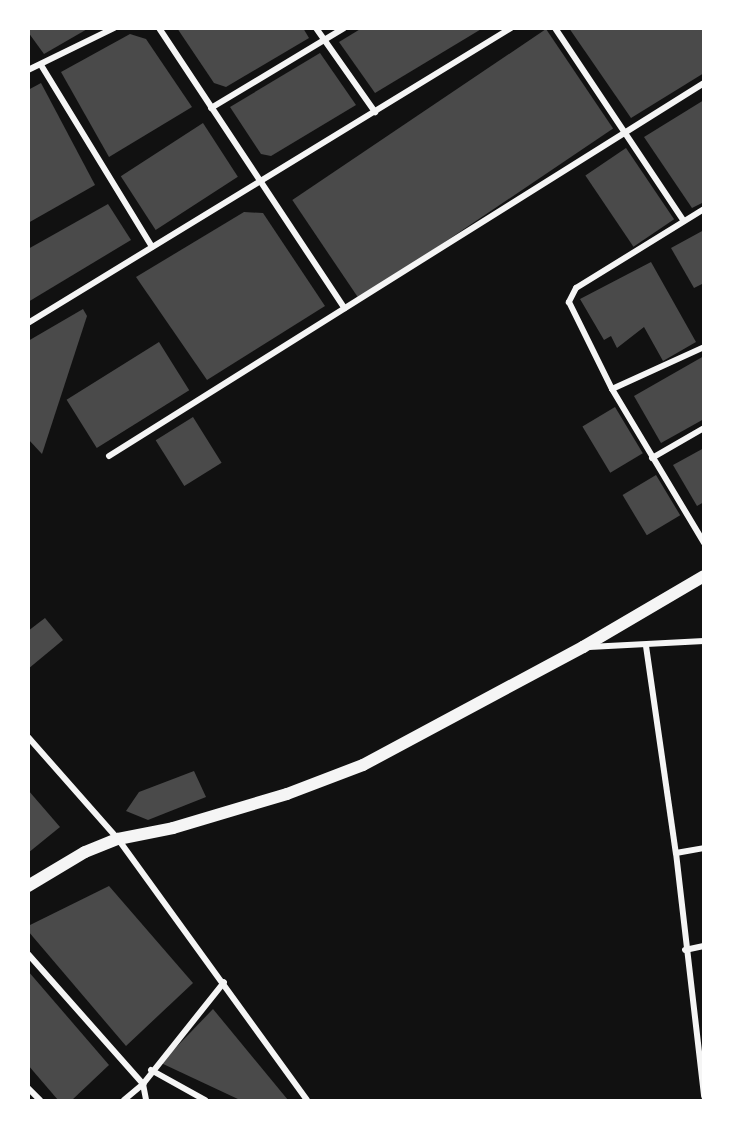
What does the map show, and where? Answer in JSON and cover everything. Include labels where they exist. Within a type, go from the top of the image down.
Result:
[{"type":"main road","points":[[28,886],[75,857],[118,839],[173,828],[276,798],[363,765],[583,647],[704,576]]},
{"type":"street","points":[[28,70],[114,28]]},
{"type":"street","points":[[159,28],[344,308]]},
{"type":"street","points":[[316,28],[375,112]]},
{"type":"street","points":[[211,108],[344,28]]},
{"type":"street","points":[[28,323],[510,28]]},
{"type":"street","points":[[555,28],[683,220]]},
{"type":"street","points":[[41,65],[152,247]]},
{"type":"street","points":[[109,456],[704,83]]},
{"type":"street","points":[[704,209],[683,220],[569,295],[568,302],[612,389],[704,543]]},
{"type":"street","points":[[612,389],[704,347]]},
{"type":"street","points":[[652,458],[704,428]]},
{"type":"street","points":[[583,647],[646,646],[704,641]]},
{"type":"street","points":[[646,646],[676,853],[685,950],[704,1096]]},
{"type":"street","points":[[28,737],[118,839],[224,982],[307,1101]]},
{"type":"street","points":[[676,853],[704,848]]},
{"type":"street","points":[[685,950],[704,946]]},
{"type":"street","points":[[28,954],[142,1084],[146,1101]]},
{"type":"street","points":[[124,1101],[142,1084],[224,982]]},
{"type":"street","points":[[151,1070],[205,1101]]},
{"type":"street","points":[[28,1088],[40,1101]]},
{"type":"building","points":[[31,28],[89,28],[44,54],[28,32]]},
{"type":"building","points":[[177,28],[303,28],[309,38],[226,87],[214,83]]},
{"type":"building","points":[[362,28],[483,28],[375,93],[339,42]]},
{"type":"building","points":[[569,28],[704,28],[704,73],[631,118]]},
{"type":"building","points":[[546,29],[613,128],[359,300],[292,200]]},
{"type":"building","points":[[130,34],[146,39],[192,107],[109,157],[61,72]]},
{"type":"building","points":[[320,53],[356,105],[271,156],[261,154],[230,107]]},
{"type":"building","points":[[41,83],[95,185],[28,223],[28,90]]},
{"type":"building","points":[[704,100],[704,202],[692,208],[644,137]]},
{"type":"building","points":[[203,123],[238,177],[156,230],[121,176]]},
{"type":"building","points":[[626,148],[674,219],[633,247],[585,175]]},
{"type":"building","points":[[108,204],[131,240],[28,302],[28,249]]},
{"type":"building","points":[[244,212],[263,213],[325,306],[207,380],[136,277]]},
{"type":"building","points":[[704,230],[704,283],[694,288],[671,248]]},
{"type":"building","points":[[651,262],[696,342],[663,361],[644,327],[617,348],[611,336],[604,340],[580,299]]},
{"type":"building","points":[[83,309],[87,316],[42,454],[28,439],[28,341]]},
{"type":"building","points":[[159,342],[189,390],[97,448],[67,400]]},
{"type":"building","points":[[704,356],[704,419],[661,443],[634,396]]},
{"type":"building","points":[[615,407],[643,453],[610,473],[582,427]]},
{"type":"building","points":[[193,417],[222,463],[184,486],[156,440]]},
{"type":"building","points":[[704,448],[704,502],[697,506],[673,465]]},
{"type":"building","points":[[656,475],[680,515],[647,535],[623,495]]},
{"type":"building","points":[[45,618],[63,640],[28,669],[28,631]]},
{"type":"building","points":[[194,771],[206,797],[148,820],[126,811],[139,792]]},
{"type":"building","points":[[28,790],[60,827],[28,853]]},
{"type":"building","points":[[109,886],[193,983],[126,1046],[28,931],[28,926]]},
{"type":"building","points":[[28,971],[109,1065],[72,1100],[58,1100],[28,1065]]},
{"type":"building","points":[[213,1009],[288,1100],[240,1100],[161,1063]]}]
